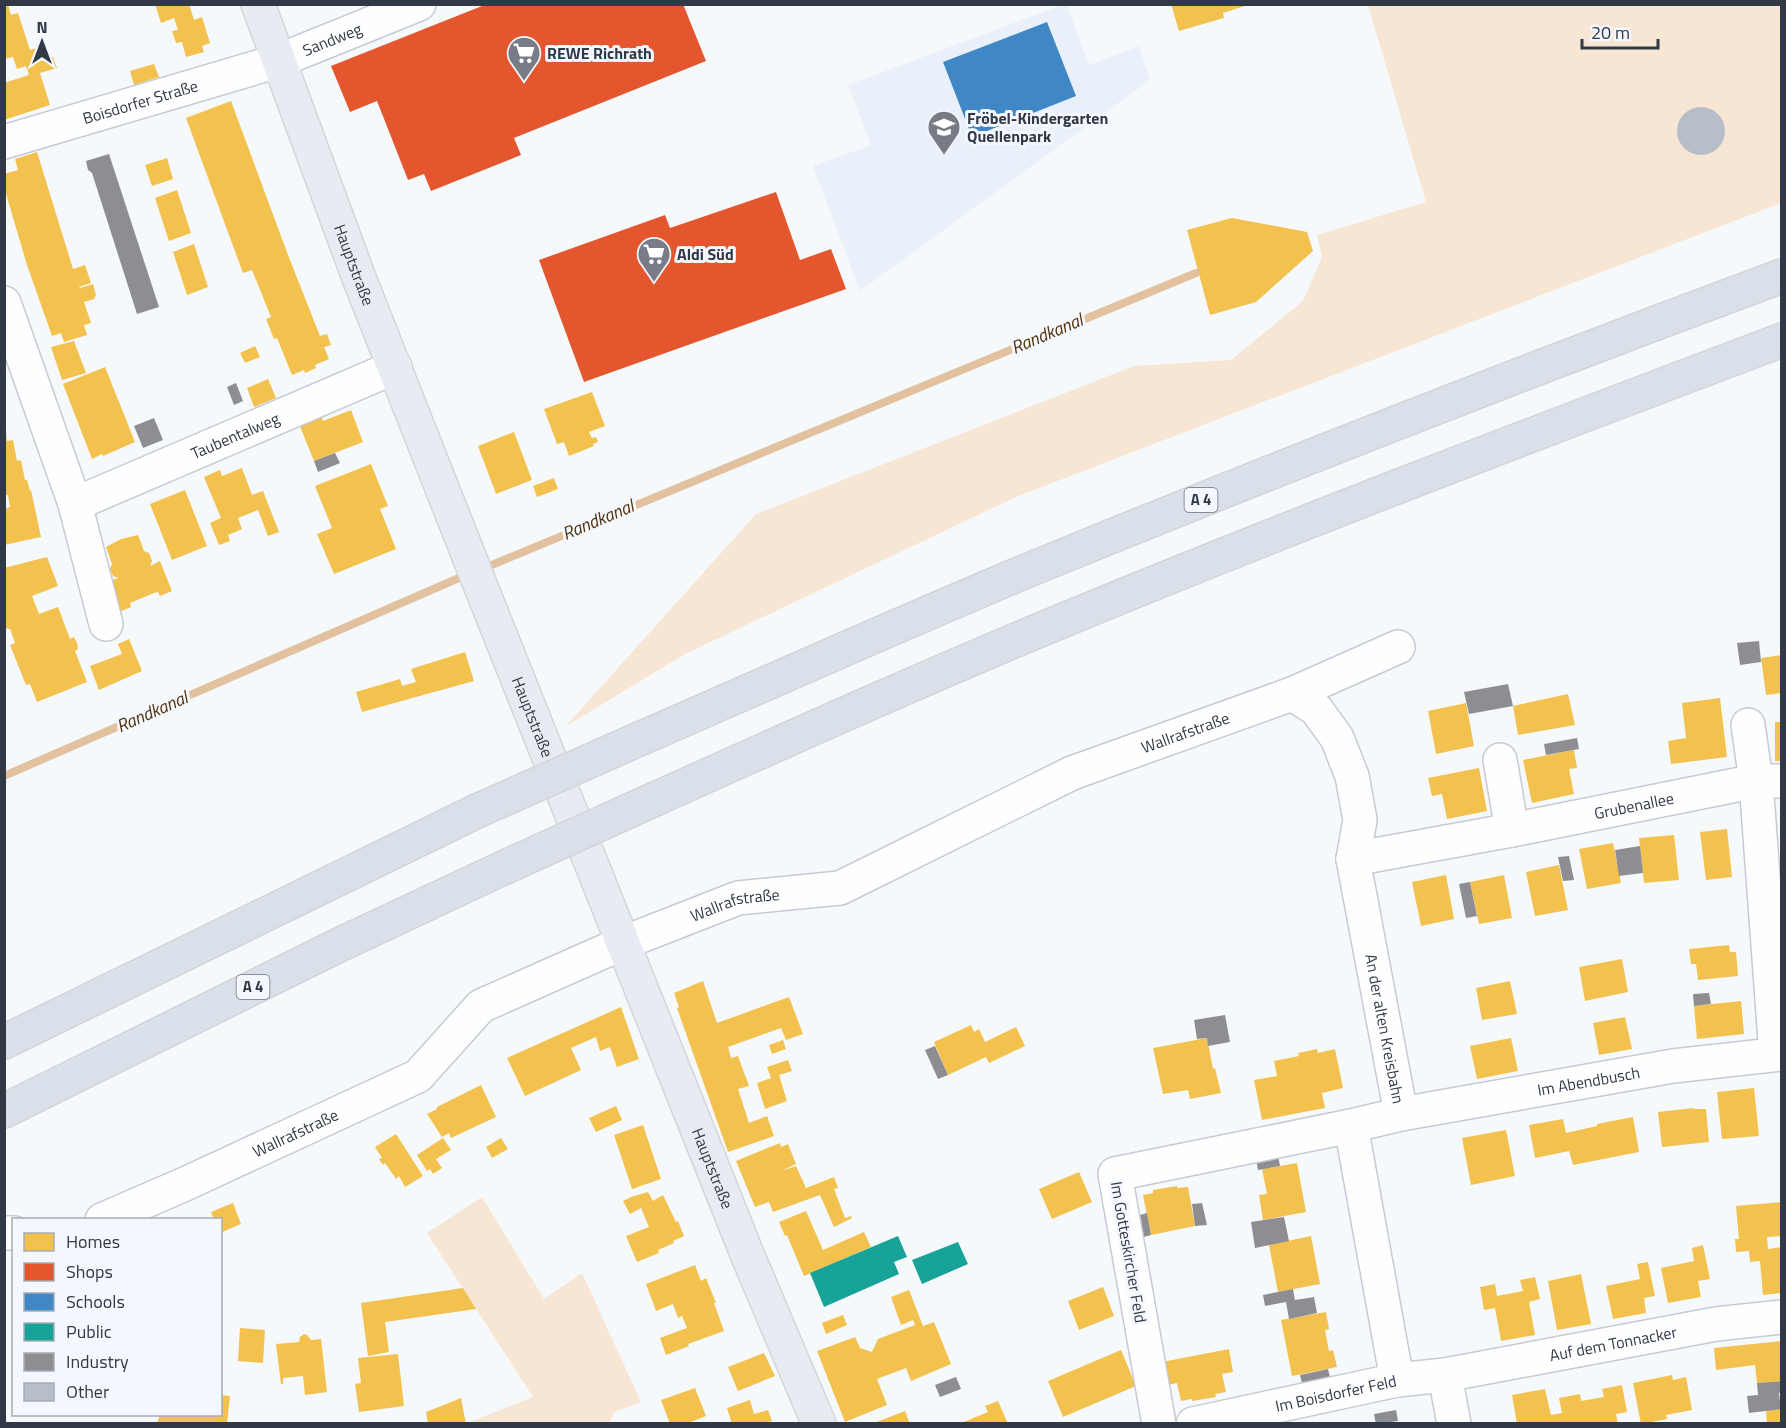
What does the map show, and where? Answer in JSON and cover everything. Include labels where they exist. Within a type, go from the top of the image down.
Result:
[{"type":"highway","name":"A 4","points":[[4,1042],[477,811],[1032,569],[1311,455],[1782,276]]},
{"type":"highway","name":"A 4","points":[[4,1111],[329,950],[503,868],[859,707],[1064,620],[1315,518],[1782,340]]},
{"type":"main road","name":"Hauptstraße","points":[[258,4],[395,368],[489,606],[747,1254],[819,1424]]},
{"type":"street","name":"Sandweg","points":[[278,61],[419,4]]},
{"type":"street","name":"Boisdorfer Straße","points":[[4,142],[278,61]]},
{"type":"street","points":[[4,303],[75,504],[106,624]]},
{"type":"street","name":"Taubentalweg","points":[[75,504],[395,368]]},
{"type":"street","name":"Wallrafstraße","points":[[107,1218],[418,1076],[481,1006],[623,942],[738,898],[840,888],[1072,773],[1292,694],[1398,647]]},
{"type":"street","name":"An der alten Kreisbahn","points":[[1292,694],[1316,709],[1337,738],[1352,776],[1360,820],[1353,859],[1401,1114],[1351,1126]]},
{"type":"street","points":[[1748,725],[1769,781]]},
{"type":"street","points":[[1500,760],[1512,830]]},
{"type":"street","name":"Grubenallee","points":[[1353,859],[1769,781]]},
{"type":"street","name":"Im Abendbusch","points":[[1401,1114],[1673,1066],[1779,1054],[1769,781]]},
{"type":"street","points":[[1351,1126],[1397,1380]]},
{"type":"street","name":"Im Gotteskircher Feld","points":[[1160,1424],[1115,1174],[1351,1126]]},
{"type":"street","name":"Auf dem Tonnacker","points":[[1445,1375],[1716,1324],[1782,1317]]},
{"type":"street","points":[[1445,1375],[1454,1424]]},
{"type":"street","name":"Im Boisdorfer Feld","points":[[1193,1424],[1397,1380],[1445,1375]]},
{"type":"shaded area","name":"Fröbel-Kindergarten Quellenpark","points":[[1067,5],[1089,65],[1139,46],[1150,80],[860,291],[813,166],[871,145],[848,85]]},
{"type":"shaded area","points":[[1368,5],[1781,5],[1781,203],[1016,497],[685,654],[565,727],[756,514],[1134,366],[1231,360],[1303,301],[1322,257],[1317,235],[1426,202]]},
{"type":"shaded area","points":[[482,1197],[544,1299],[582,1273],[641,1402],[614,1412],[610,1423],[467,1423],[533,1397],[427,1233]]},
{"type":"building: Homes","points":[[4,4],[8,4],[11,15],[18,13],[30,50],[37,48],[41,61],[53,57],[57,68],[40,73],[50,105],[4,120],[4,83],[29,75],[26,66],[17,69],[13,57],[4,59]]},
{"type":"building: Homes","points":[[155,4],[189,4],[194,20],[202,17],[210,43],[202,46],[204,52],[186,57],[182,42],[176,43],[172,31],[178,30],[174,18],[161,23]]},
{"type":"building: Homes","points":[[1171,4],[1248,5],[1223,13],[1224,18],[1179,31]]},
{"type":"building: Homes","points":[[154,64],[159,77],[134,85],[130,71]]},
{"type":"building: Homes","points":[[231,101],[320,336],[327,334],[331,345],[324,347],[329,359],[315,365],[316,368],[305,373],[304,370],[292,375],[277,338],[274,339],[266,319],[271,317],[252,270],[243,273],[186,118]]},
{"type":"building: Homes","points":[[37,152],[73,269],[85,265],[91,283],[79,287],[93,284],[96,295],[94,299],[84,302],[91,323],[84,325],[87,335],[64,342],[61,333],[52,336],[27,265],[4,187],[4,174],[18,170],[15,159]]},
{"type":"building: Homes","points":[[167,158],[173,179],[152,186],[145,165]]},
{"type":"building: Homes","points":[[177,190],[191,233],[169,241],[155,198]]},
{"type":"building: Homes","points":[[1232,218],[1307,232],[1313,251],[1256,302],[1210,315],[1187,230]]},
{"type":"building: Homes","points":[[194,244],[208,287],[187,295],[173,252]]},
{"type":"building: Homes","points":[[74,341],[86,373],[62,380],[51,347]]},
{"type":"building: Homes","points":[[255,346],[260,357],[245,363],[240,353]]},
{"type":"building: Homes","points":[[105,367],[135,442],[92,459],[63,384]]},
{"type":"building: Homes","points":[[268,379],[276,398],[254,407],[247,388]]},
{"type":"building: Homes","points":[[592,392],[605,426],[589,432],[592,438],[596,437],[598,442],[593,444],[594,446],[569,456],[564,442],[557,444],[544,409]]},
{"type":"building: Homes","points":[[319,410],[323,421],[351,410],[363,442],[314,461],[297,419]]},
{"type":"building: Homes","points":[[6,431],[7,441],[13,440],[17,461],[21,460],[25,480],[31,490],[41,537],[4,545],[4,509],[10,507],[8,495],[4,495]]},
{"type":"building: Homes","points":[[514,432],[532,480],[496,494],[478,446]]},
{"type":"building: Homes","points":[[371,464],[388,506],[380,509],[396,549],[334,574],[317,534],[332,528],[315,486]]},
{"type":"building: Homes","points":[[242,468],[252,495],[263,491],[279,532],[268,536],[258,510],[238,518],[242,529],[228,535],[230,541],[219,545],[210,523],[221,518],[204,477],[220,470],[222,476]]},
{"type":"building: Homes","points":[[554,478],[558,489],[537,497],[533,486]]},
{"type":"building: Homes","points":[[185,490],[207,546],[172,560],[150,504]]},
{"type":"building: Homes","points":[[138,535],[144,551],[149,553],[152,561],[150,566],[160,561],[172,591],[160,596],[158,592],[154,593],[130,603],[131,607],[119,612],[107,582],[118,578],[113,576],[110,569],[112,564],[106,547],[121,539]]},
{"type":"building: Homes","points":[[47,557],[58,586],[32,596],[39,614],[58,607],[70,639],[74,637],[77,643],[78,649],[75,651],[87,682],[37,702],[30,684],[26,685],[10,645],[15,643],[10,629],[4,628],[4,568]]},
{"type":"building: Homes","points":[[129,639],[142,671],[99,690],[90,666],[122,654],[118,644]]},
{"type":"building: Homes","points":[[465,652],[474,681],[362,712],[356,692],[400,679],[402,686],[416,682],[411,669]]},
{"type":"building: Homes","points":[[1782,655],[1782,693],[1766,695],[1761,658]]},
{"type":"building: Homes","points":[[1568,694],[1575,725],[1518,735],[1513,706]]},
{"type":"building: Homes","points":[[1720,698],[1727,757],[1671,764],[1668,741],[1686,738],[1682,703]]},
{"type":"building: Homes","points":[[1466,703],[1474,746],[1436,754],[1428,711]]},
{"type":"building: Homes","points":[[1775,722],[1782,722],[1782,761],[1775,761]]},
{"type":"building: Homes","points":[[1574,750],[1577,768],[1569,769],[1574,794],[1532,803],[1523,760]]},
{"type":"building: Homes","points":[[1479,768],[1487,811],[1447,819],[1442,794],[1432,796],[1428,778]]},
{"type":"building: Homes","points":[[1727,829],[1732,877],[1706,880],[1700,832]]},
{"type":"building: Homes","points":[[1674,835],[1679,880],[1644,883],[1639,838]]},
{"type":"building: Homes","points":[[1613,843],[1621,883],[1587,889],[1579,849]]},
{"type":"building: Homes","points":[[1559,865],[1568,910],[1535,916],[1526,872]]},
{"type":"building: Homes","points":[[1446,875],[1454,919],[1421,926],[1412,882]]},
{"type":"building: Homes","points":[[1504,875],[1512,918],[1479,924],[1470,882]]},
{"type":"building: Homes","points":[[1729,945],[1730,952],[1736,952],[1738,976],[1698,980],[1696,964],[1691,964],[1689,949]]},
{"type":"building: Homes","points":[[1622,959],[1628,992],[1585,1001],[1579,967]]},
{"type":"building: Homes","points":[[703,981],[717,1023],[789,997],[803,1034],[786,1040],[781,1028],[728,1047],[731,1058],[738,1056],[749,1086],[738,1089],[749,1123],[767,1116],[774,1136],[728,1152],[677,1008],[679,1007],[674,993]]},
{"type":"building: Homes","points":[[1510,981],[1517,1014],[1482,1020],[1476,988]]},
{"type":"building: Homes","points":[[1741,1001],[1744,1034],[1697,1039],[1694,1006]]},
{"type":"building: Homes","points":[[621,1007],[639,1059],[617,1067],[610,1047],[600,1051],[596,1037],[571,1048],[581,1070],[525,1096],[507,1058]]},
{"type":"building: Homes","points":[[1625,1017],[1632,1049],[1599,1055],[1593,1023]]},
{"type":"building: Homes","points":[[971,1025],[974,1032],[979,1029],[985,1042],[1016,1027],[1025,1046],[989,1063],[986,1057],[948,1075],[934,1042]]},
{"type":"building: Homes","points":[[1207,1038],[1213,1069],[1215,1068],[1221,1093],[1190,1099],[1188,1090],[1163,1094],[1153,1048]]},
{"type":"building: Homes","points":[[1511,1038],[1518,1071],[1477,1079],[1470,1046]]},
{"type":"building: Homes","points":[[783,1040],[786,1049],[772,1054],[769,1045]]},
{"type":"building: Homes","points":[[1317,1049],[1318,1053],[1335,1049],[1343,1088],[1322,1093],[1325,1108],[1262,1120],[1254,1080],[1277,1076],[1274,1061],[1299,1056],[1298,1053]]},
{"type":"building: Homes","points":[[788,1060],[792,1071],[779,1075],[787,1101],[765,1109],[757,1083],[771,1078],[767,1067]]},
{"type":"building: Homes","points":[[481,1085],[496,1117],[451,1138],[449,1133],[442,1137],[427,1114]]},
{"type":"building: Homes","points":[[1754,1088],[1759,1136],[1722,1139],[1717,1092]]},
{"type":"building: Homes","points":[[616,1106],[622,1120],[596,1132],[589,1118]]},
{"type":"building: Homes","points":[[1706,1109],[1709,1142],[1662,1147],[1658,1112]]},
{"type":"building: Homes","points":[[1633,1117],[1639,1152],[1573,1165],[1569,1151],[1535,1158],[1529,1125],[1563,1119],[1566,1133]]},
{"type":"building: Homes","points":[[643,1125],[661,1179],[632,1189],[614,1135]]},
{"type":"building: Homes","points":[[1506,1130],[1515,1176],[1471,1185],[1462,1138]]},
{"type":"building: Homes","points":[[396,1134],[423,1176],[405,1187],[399,1176],[396,1179],[385,1163],[383,1165],[379,1159],[382,1158],[375,1147]]},
{"type":"building: Homes","points":[[443,1138],[451,1150],[436,1159],[442,1168],[433,1174],[430,1169],[427,1171],[417,1155]]},
{"type":"building: Homes","points":[[501,1138],[508,1149],[492,1158],[486,1147]]},
{"type":"building: Homes","points":[[780,1143],[781,1147],[788,1144],[796,1164],[781,1171],[796,1166],[806,1188],[834,1177],[838,1188],[834,1189],[845,1218],[851,1216],[852,1218],[834,1227],[820,1195],[773,1212],[769,1202],[755,1207],[736,1161]]},
{"type":"building: Homes","points":[[1297,1163],[1306,1212],[1263,1220],[1259,1195],[1267,1194],[1262,1169]]},
{"type":"building: Homes","points":[[1079,1172],[1092,1202],[1052,1219],[1039,1189]]},
{"type":"building: Homes","points":[[1177,1186],[1177,1188],[1188,1187],[1195,1226],[1151,1235],[1143,1195],[1153,1193],[1153,1190]]},
{"type":"building: Homes","points":[[648,1192],[653,1201],[663,1195],[684,1236],[658,1250],[659,1253],[637,1262],[626,1236],[649,1227],[641,1208],[630,1214],[623,1201]]},
{"type":"building: Homes","points":[[1782,1202],[1782,1236],[1767,1237],[1768,1249],[1782,1247],[1782,1293],[1763,1295],[1760,1261],[1750,1262],[1749,1251],[1736,1252],[1735,1239],[1739,1239],[1736,1206]]},
{"type":"building: Homes","points":[[233,1203],[241,1224],[222,1232],[222,1218],[213,1218],[211,1212]]},
{"type":"building: Homes","points":[[806,1211],[823,1250],[864,1232],[871,1247],[804,1276],[779,1222]]},
{"type":"building: Homes","points":[[1311,1236],[1320,1284],[1278,1292],[1269,1245]]},
{"type":"building: Homes","points":[[1703,1245],[1710,1279],[1698,1281],[1701,1297],[1668,1303],[1661,1268],[1694,1261],[1692,1248]]},
{"type":"building: Homes","points":[[1648,1262],[1655,1296],[1644,1298],[1646,1313],[1613,1319],[1606,1286],[1640,1279],[1637,1264]]},
{"type":"building: Homes","points":[[695,1265],[701,1281],[706,1278],[724,1331],[666,1355],[660,1338],[687,1328],[682,1316],[678,1318],[673,1304],[656,1311],[646,1284]]},
{"type":"building: Homes","points":[[1581,1274],[1591,1324],[1557,1330],[1548,1281]]},
{"type":"building: Homes","points":[[1535,1277],[1540,1299],[1529,1302],[1535,1335],[1501,1341],[1495,1308],[1484,1310],[1480,1287],[1495,1284],[1497,1296],[1523,1291],[1520,1280]]},
{"type":"building: Homes","points":[[1103,1287],[1114,1316],[1079,1330],[1068,1301]]},
{"type":"building: Homes","points":[[463,1288],[476,1309],[385,1322],[389,1352],[368,1356],[361,1303]]},
{"type":"building: Homes","points":[[909,1290],[923,1326],[934,1322],[951,1364],[911,1381],[906,1368],[877,1379],[887,1405],[845,1422],[817,1351],[855,1337],[860,1348],[872,1352],[878,1339],[915,1325],[913,1320],[901,1325],[891,1297]]},
{"type":"building: Homes","points":[[1326,1312],[1329,1329],[1325,1330],[1329,1351],[1333,1350],[1337,1367],[1292,1376],[1281,1320]]},
{"type":"building: Homes","points":[[843,1315],[847,1325],[826,1334],[822,1323]]},
{"type":"building: Homes","points":[[240,1328],[265,1330],[263,1363],[238,1361]]},
{"type":"building: Homes","points":[[304,1334],[311,1340],[321,1339],[327,1392],[305,1395],[303,1376],[283,1378],[283,1384],[281,1384],[276,1344],[299,1342],[300,1337]]},
{"type":"building: Homes","points":[[1782,1341],[1782,1381],[1757,1383],[1755,1365],[1716,1370],[1714,1348]]},
{"type":"building: Homes","points":[[1229,1349],[1233,1372],[1222,1374],[1226,1392],[1215,1394],[1216,1397],[1181,1401],[1177,1383],[1167,1385],[1162,1362]]},
{"type":"building: Homes","points":[[1121,1350],[1136,1386],[1063,1417],[1048,1381]]},
{"type":"building: Homes","points":[[764,1353],[775,1376],[738,1391],[728,1367]]},
{"type":"building: Homes","points":[[398,1354],[404,1406],[359,1412],[355,1384],[361,1383],[358,1358]]},
{"type":"building: Homes","points":[[1672,1375],[1673,1380],[1686,1377],[1692,1410],[1666,1415],[1667,1419],[1641,1424],[1633,1383]]},
{"type":"building: Homes","points":[[1622,1385],[1627,1412],[1616,1414],[1618,1424],[1517,1424],[1512,1395],[1545,1389],[1551,1415],[1562,1413],[1559,1398],[1580,1394],[1581,1401],[1604,1397],[1602,1389]]},
{"type":"building: Homes","points":[[695,1388],[706,1416],[686,1424],[670,1424],[661,1400]]},
{"type":"building: Homes","points":[[222,1395],[230,1396],[227,1424],[214,1422],[214,1424],[157,1424],[159,1416],[222,1416]]},
{"type":"building: Homes","points":[[461,1398],[466,1424],[428,1424],[426,1412]]},
{"type":"building: Homes","points":[[750,1400],[754,1414],[768,1410],[772,1421],[762,1424],[732,1424],[727,1408]]},
{"type":"building: Homes","points":[[998,1401],[1008,1424],[959,1424],[988,1412],[985,1406]]},
{"type":"building: Homes","points":[[1782,1409],[1782,1424],[1767,1424],[1766,1410]]},
{"type":"building: Homes","points":[[905,1411],[910,1424],[874,1424],[874,1423]]},
{"type":"building: Shops","points":[[487,4],[683,4],[706,61],[514,138],[521,155],[431,191],[424,174],[408,180],[377,101],[350,112],[331,66]]},
{"type":"building: Shops","points":[[776,192],[800,260],[831,249],[846,289],[584,382],[539,260],[665,215],[670,228]]},
{"type":"building: Schools","points":[[1047,22],[1076,96],[972,137],[943,62]]},
{"type":"building: Public","points":[[898,1236],[907,1257],[894,1262],[899,1274],[824,1307],[810,1273]]},
{"type":"building: Public","points":[[958,1242],[968,1264],[922,1284],[912,1260]]},
{"type":"building: Industry","points":[[109,154],[159,307],[137,314],[92,173],[88,170],[86,161]]},
{"type":"building: Industry","points":[[236,383],[243,401],[234,405],[227,387]]},
{"type":"building: Industry","points":[[154,418],[163,440],[143,448],[134,426]]},
{"type":"building: Industry","points":[[335,453],[340,463],[318,472],[314,461]]},
{"type":"building: Industry","points":[[1759,641],[1761,662],[1740,665],[1737,643]]},
{"type":"building: Industry","points":[[1508,684],[1513,706],[1469,714],[1464,692]]},
{"type":"building: Industry","points":[[1577,738],[1579,749],[1546,755],[1544,744]]},
{"type":"building: Industry","points":[[1640,846],[1643,873],[1619,876],[1615,850]]},
{"type":"building: Industry","points":[[1569,856],[1574,880],[1563,881],[1558,857]]},
{"type":"building: Industry","points":[[1470,882],[1477,916],[1466,918],[1459,884]]},
{"type":"building: Industry","points":[[1709,993],[1711,1004],[1694,1006],[1693,994]]},
{"type":"building: Industry","points":[[1225,1015],[1230,1042],[1208,1046],[1207,1038],[1197,1039],[1194,1020]]},
{"type":"building: Industry","points":[[935,1046],[948,1075],[938,1079],[925,1050]]},
{"type":"building: Industry","points":[[1278,1155],[1280,1166],[1258,1170],[1256,1159]]},
{"type":"building: Industry","points":[[1202,1203],[1207,1225],[1195,1226],[1192,1204]]},
{"type":"building: Industry","points":[[1147,1213],[1151,1235],[1140,1238],[1136,1216]]},
{"type":"building: Industry","points":[[1284,1217],[1289,1241],[1255,1248],[1251,1222]]},
{"type":"building: Industry","points":[[1293,1289],[1295,1300],[1314,1297],[1317,1313],[1289,1319],[1286,1302],[1265,1306],[1263,1295]]},
{"type":"building: Industry","points":[[1328,1369],[1332,1386],[1304,1391],[1300,1375]]},
{"type":"building: Industry","points":[[956,1377],[961,1389],[940,1397],[935,1385]]},
{"type":"building: Industry","points":[[1782,1381],[1782,1392],[1779,1393],[1781,1409],[1749,1413],[1747,1396],[1758,1395],[1757,1383]]},
{"type":"building: Industry","points":[[1396,1410],[1398,1421],[1376,1424],[1374,1414]]},
{"type":"building: Other","points":[[1696,107],[1706,107],[1718,114],[1725,126],[1725,136],[1718,148],[1706,155],[1696,155],[1681,144],[1677,136],[1677,126],[1688,111]]},
{"type":"waterway","name":"Randkanal","points":[[482,569],[1196,273]]},
{"type":"waterway","name":"Randkanal","points":[[4,776],[468,574]]},
{"type":"place","name":"REWE Richrath","points":[[524,82]]},
{"type":"place","name":"Fröbel-Kindergarten Quellenpark","points":[[944,156]]},
{"type":"place","name":"Aldi Süd","points":[[654,283]]}]
